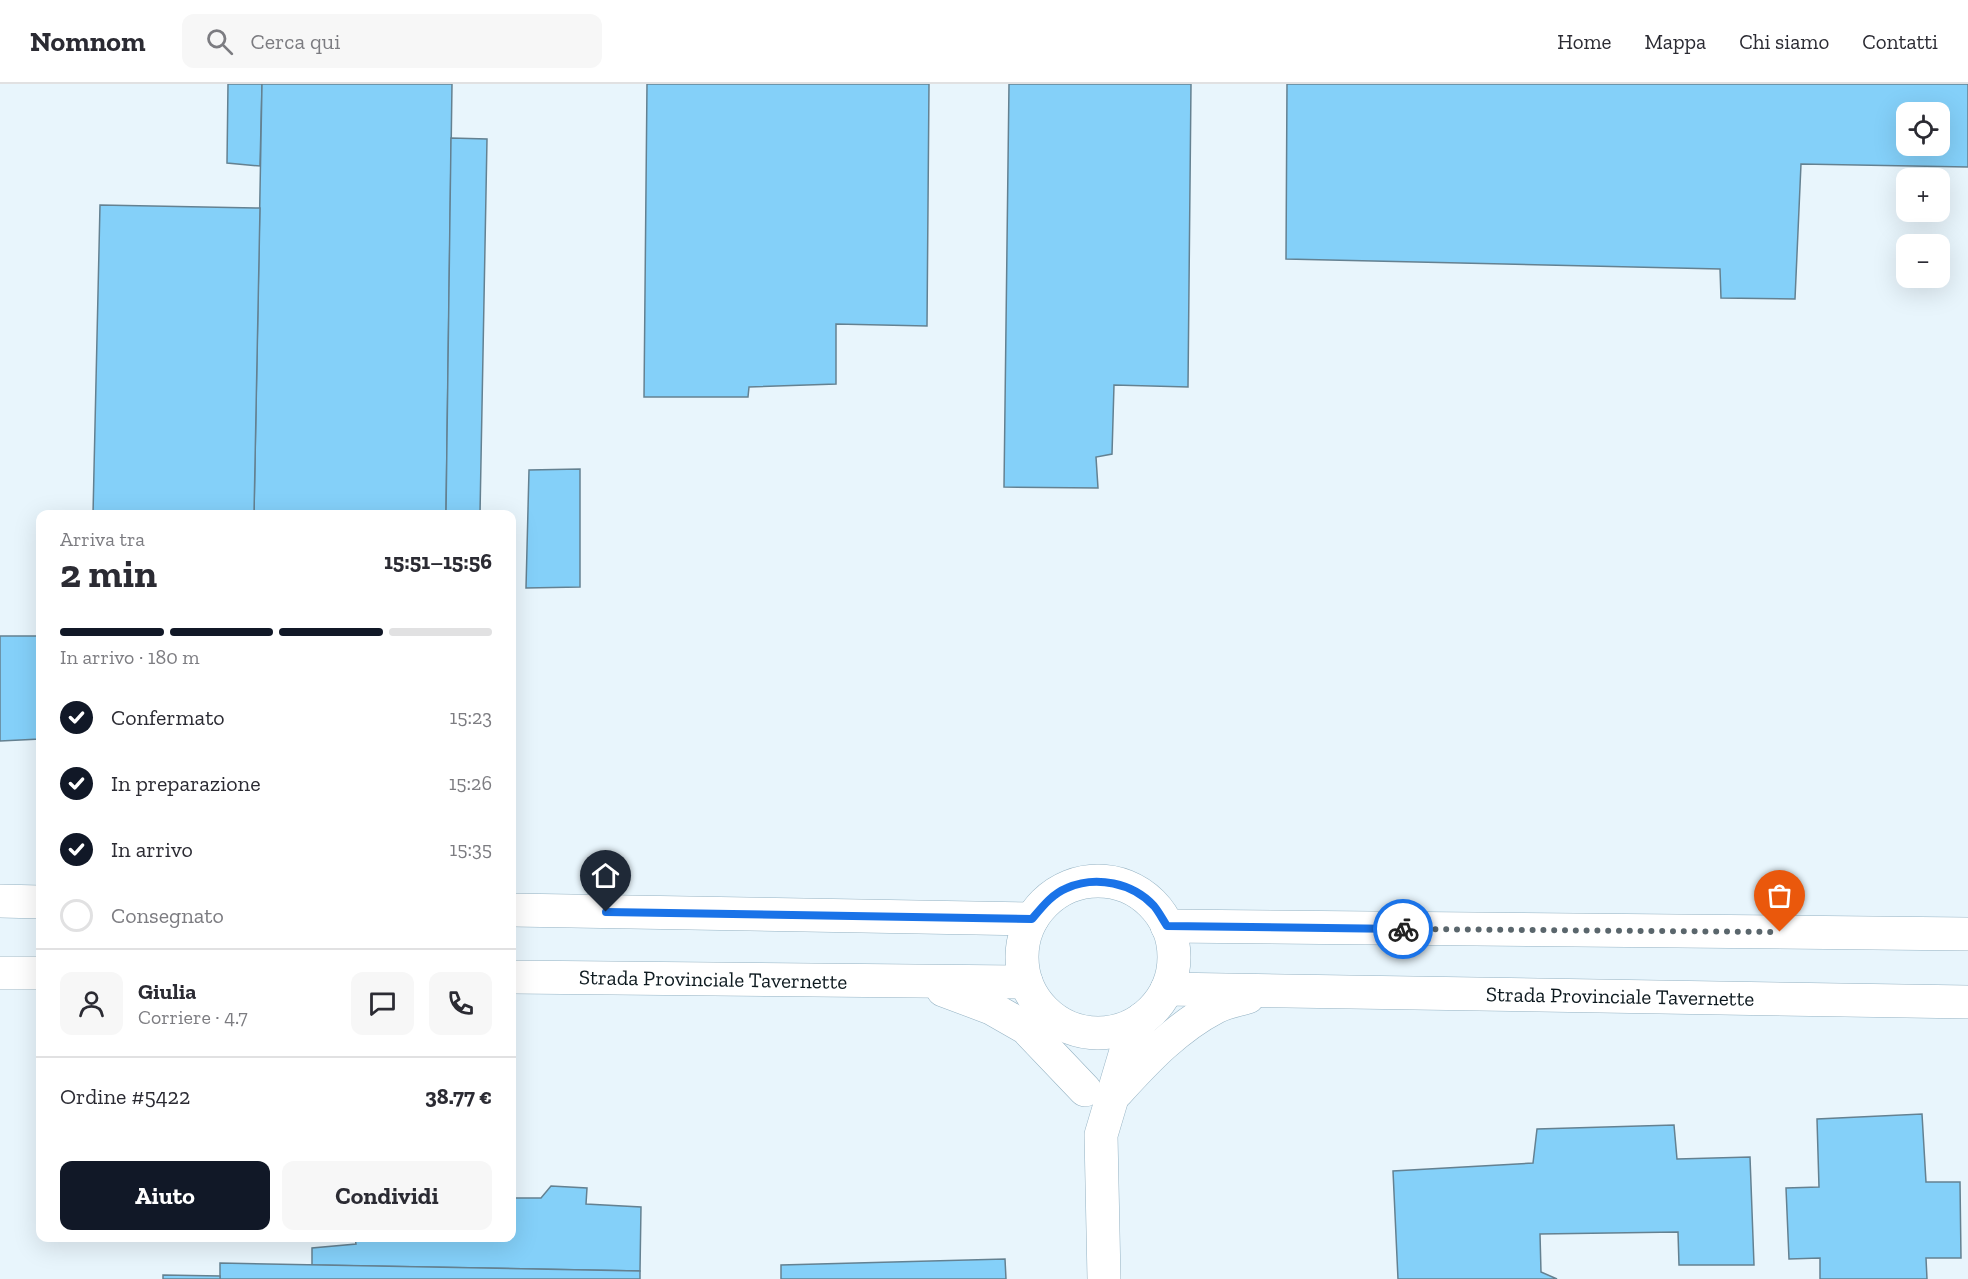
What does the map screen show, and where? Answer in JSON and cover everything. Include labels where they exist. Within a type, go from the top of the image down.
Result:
[{"type":"street","name":"Strada Provinciale Tavernette","points":[[1044,1012],[1066,1027],[1092,1034],[1118,1031],[1142,1019],[1156,1006],[1167,989],[1173,968],[1173,947],[1167,926],[1154,906],[1136,891],[1114,883],[1090,882],[1067,888],[1047,901],[1032,919],[1024,939],[1022,961],[1026,982],[1033,998],[1099,1094],[1104,1279]]},
{"type":"street","points":[[0,901],[36,902]]},
{"type":"street","points":[[516,910],[1032,919]]},
{"type":"street","points":[[1167,926],[1968,934]]},
{"type":"street","points":[[0,973],[36,973]]},
{"type":"street","name":"Strada Provinciale Tavernette","points":[[516,977],[1026,982]]},
{"type":"street","name":"Strada Provinciale Tavernette","points":[[915,981],[991,1008],[1026,1028],[1099,1094]]},
{"type":"street","name":"Strada Provinciale Tavernette","points":[[1167,989],[1968,1002]]},
{"type":"street","name":"Strada Provinciale Tavernette","points":[[1099,1094],[1155,1053],[1184,1027],[1218,1006],[1272,990]]},
{"type":"street","name":"Strada Provinciale Tavernette","points":[[1099,1094],[1126,1051],[1142,1019]]},
{"type":"building","points":[[228,84],[262,84],[260,166],[227,163]]},
{"type":"building","points":[[262,84],[452,84],[446,510],[254,510]]},
{"type":"building","points":[[647,84],[929,84],[927,326],[836,324],[836,384],[749,387],[748,397],[644,397]]},
{"type":"building","points":[[1009,84],[1191,84],[1188,387],[1114,385],[1112,454],[1096,457],[1098,488],[1004,487]]},
{"type":"building","points":[[1287,84],[1968,84],[1968,167],[1801,164],[1795,299],[1721,298],[1720,269],[1286,259]]},
{"type":"building","points":[[451,138],[487,139],[480,510],[446,510]]},
{"type":"building","points":[[100,205],[260,208],[254,510],[93,510]]},
{"type":"building","points":[[580,469],[580,587],[526,588],[529,470]]},
{"type":"building","points":[[0,636],[36,636],[36,739],[0,741]]},
{"type":"building","points":[[1922,1114],[1926,1182],[1960,1182],[1961,1258],[1926,1258],[1927,1279],[1820,1279],[1820,1258],[1789,1259],[1786,1188],[1819,1187],[1817,1119]]},
{"type":"building","points":[[1674,1125],[1677,1159],[1750,1157],[1754,1265],[1679,1265],[1678,1232],[1540,1234],[1541,1272],[1557,1279],[1398,1279],[1393,1171],[1533,1163],[1537,1129]]},
{"type":"building","points":[[551,1186],[587,1188],[586,1204],[641,1207],[640,1271],[312,1265],[312,1248],[356,1244],[356,1242],[516,1242],[516,1198],[541,1198]]},
{"type":"building","points":[[1005,1259],[1006,1279],[781,1279],[781,1265]]},
{"type":"building","points":[[220,1263],[640,1271],[640,1279],[220,1279]]},
{"type":"building","points":[[163,1275],[220,1276],[220,1279],[163,1279]]},
{"type":"way so far","points":[[1403,929],[1780,932]]},
{"type":"route","points":[[606,912],[1032,919],[1047,901],[1067,888],[1090,882],[1114,883],[1136,891],[1154,906],[1167,926],[1403,929]]}]
